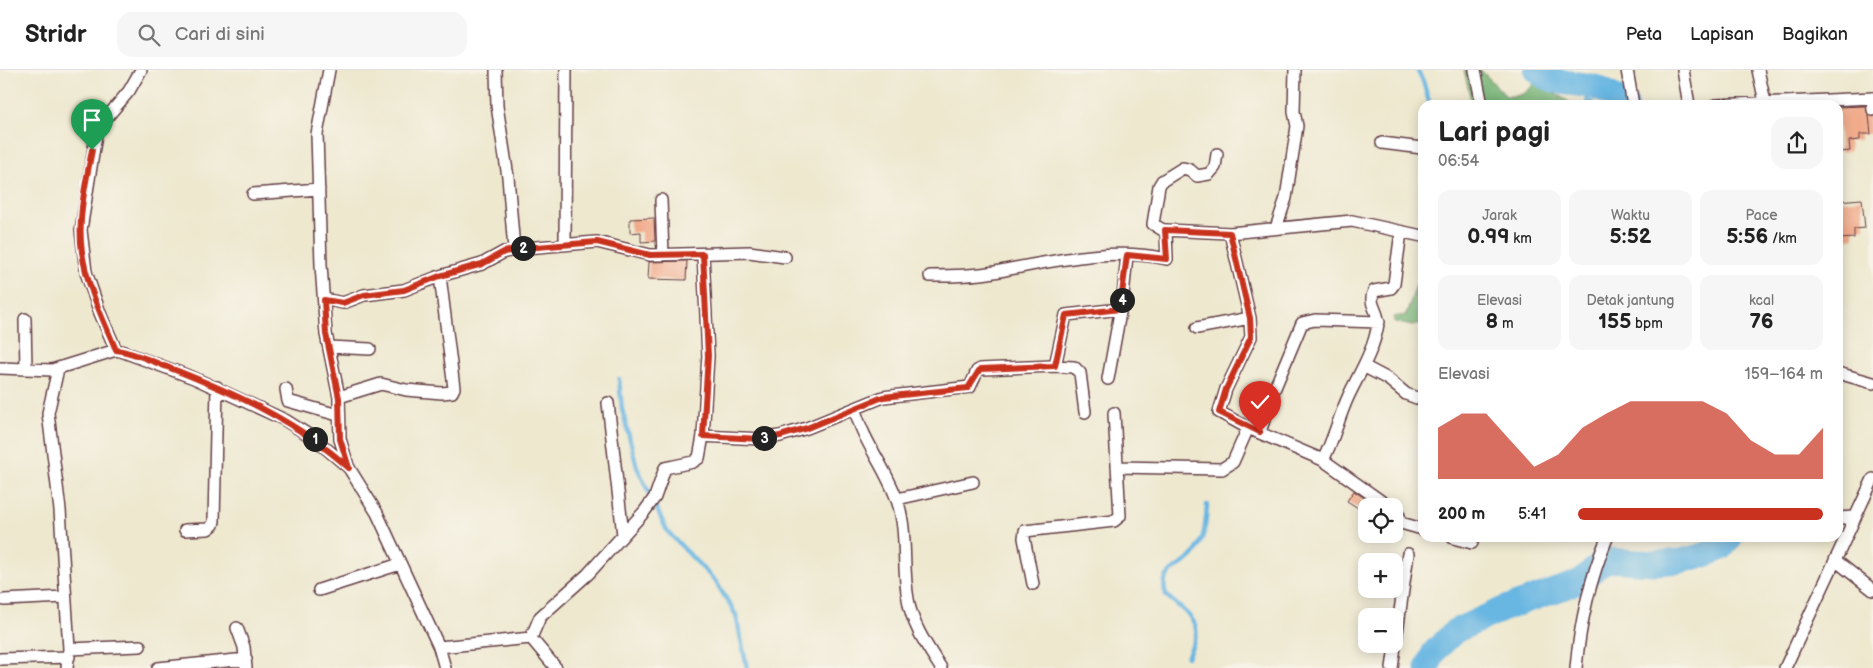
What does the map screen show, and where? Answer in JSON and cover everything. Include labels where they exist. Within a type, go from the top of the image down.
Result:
[{"type":"street","points":[[116,350],[100,313],[86,272],[82,253],[81,223],[97,129],[129,91],[142,70]]},
{"type":"street","points":[[329,70],[318,134],[319,189],[324,300],[329,347],[339,398],[340,439],[349,468],[377,512],[440,647],[445,668]]},
{"type":"street","points":[[496,70],[497,106],[508,177],[514,249]]},
{"type":"street","points":[[565,244],[566,70]]},
{"type":"street","points":[[1276,228],[1286,198],[1297,126],[1294,112],[1295,70]]},
{"type":"street","points":[[1475,70],[1481,100]]},
{"type":"street","points":[[1627,70],[1632,100]]},
{"type":"street","points":[[1683,70],[1688,100]]},
{"type":"street","points":[[1758,70],[1765,100]]},
{"type":"street","points":[[1835,100],[1873,98],[1873,110]]},
{"type":"street","points":[[1382,143],[1418,148]]},
{"type":"street","points":[[1217,154],[1215,167],[1209,174],[1197,176],[1190,170],[1183,168],[1162,181],[1159,186],[1153,224],[1165,230],[1230,233],[1352,221],[1418,235]]},
{"type":"street","points":[[253,194],[319,189]]},
{"type":"street","points":[[661,200],[663,255]]},
{"type":"street","points":[[930,276],[981,274],[1042,262],[1127,255],[1167,259],[1165,230]]},
{"type":"street","points":[[1323,460],[1349,395],[1365,367],[1378,322],[1372,296],[1374,292],[1391,288],[1394,284],[1400,232]]},
{"type":"street","points":[[1230,233],[1250,318],[1251,337],[1226,389],[1219,412],[1248,428],[1323,460],[1377,498]]},
{"type":"street","points":[[324,300],[343,303],[364,295],[392,293],[482,264],[514,249],[565,244],[603,243],[638,252],[663,255],[749,252],[785,257]]},
{"type":"street","points":[[531,638],[540,617],[588,574],[644,512],[655,497],[665,468],[693,462],[699,458],[703,436],[708,356],[703,254]]},
{"type":"street","points":[[1108,379],[1127,255]]},
{"type":"street","points":[[339,398],[360,389],[385,384],[445,394],[452,392],[454,388],[440,276]]},
{"type":"street","points":[[1055,366],[1066,315],[1120,309]]},
{"type":"street","points":[[1197,328],[1250,318]]},
{"type":"street","points":[[24,319],[26,369]]},
{"type":"street","points":[[1260,432],[1274,390],[1302,323],[1315,320],[1378,322]]},
{"type":"street","points":[[329,347],[370,350]]},
{"type":"street","points":[[0,368],[58,369],[116,350],[153,362],[216,387],[304,431],[349,468]]},
{"type":"street","points":[[703,436],[761,439],[780,436],[890,396],[968,388],[980,369],[1055,366],[1078,370],[1085,412]]},
{"type":"street","points":[[1365,367],[1388,379],[1406,394],[1418,398]]},
{"type":"street","points":[[58,369],[48,413],[60,510],[68,658]]},
{"type":"street","points":[[1843,374],[1873,383]]},
{"type":"street","points":[[185,530],[208,529],[213,525],[214,521],[216,387]]},
{"type":"street","points":[[286,389],[288,401],[338,415]]},
{"type":"street","points":[[608,404],[623,535]]},
{"type":"street","points":[[855,410],[866,440],[883,465],[897,499],[910,610],[920,636],[940,668]]},
{"type":"street","points":[[1033,584],[1025,532],[1118,519],[1121,512],[1114,413]]},
{"type":"street","points":[[1117,467],[1222,469],[1233,462],[1248,428]]},
{"type":"street","points":[[1785,668],[1873,478]]},
{"type":"street","points":[[897,499],[973,482]]},
{"type":"street","points":[[1843,518],[1855,517]]},
{"type":"street","points":[[1403,524],[1418,528]]},
{"type":"street","points":[[1576,668],[1580,628],[1590,585],[1605,542]]},
{"type":"street","points":[[1392,668],[1408,554]]},
{"type":"street","points":[[1835,560],[1873,590]]},
{"type":"street","points":[[319,590],[400,564]]},
{"type":"street","points":[[4,600],[65,597]]},
{"type":"street","points":[[158,668],[246,663],[237,628]]},
{"type":"street","points":[[440,647],[531,638]]},
{"type":"street","points":[[531,638],[556,668]]},
{"type":"street","points":[[0,659],[68,658],[140,646]]},
{"type":"green space","points":[[1464,70],[1481,70],[1506,96],[1516,96],[1524,93],[1536,81],[1566,100],[1471,100]]},
{"type":"green space","points":[[1418,284],[1418,325],[1412,326],[1394,322],[1393,317],[1406,315]]},
{"type":"building","points":[[1865,106],[1869,116],[1871,134],[1860,134],[1860,140],[1849,141],[1850,151],[1843,152],[1843,107]]},
{"type":"building","points":[[1862,199],[1865,228],[1854,229],[1854,238],[1843,239],[1843,201]]},
{"type":"building","points":[[654,218],[655,241],[641,242],[641,232],[630,233],[630,219]]},
{"type":"building","points":[[687,261],[686,280],[648,279],[649,262]]},
{"type":"building","points":[[1354,491],[1364,498],[1358,498],[1358,508],[1347,501]]},
{"type":"waterway","points":[[1417,70],[1423,81],[1429,100]]},
{"type":"waterway","points":[[1536,70],[1556,81],[1595,87],[1618,100]]},
{"type":"waterway","points":[[1587,100],[1590,87]]},
{"type":"waterway","points":[[619,379],[622,409],[637,467],[667,531],[716,582],[736,615],[747,668]]},
{"type":"waterway","points":[[1187,657],[1195,640],[1196,629],[1186,612],[1166,595],[1164,586],[1168,574],[1190,559],[1198,548],[1204,530],[1207,505]]},
{"type":"waterway","points":[[1427,668],[1434,652],[1455,631],[1506,608],[1582,581],[1600,564],[1610,560],[1654,563],[1681,561],[1722,548],[1727,542]]},
{"type":"route","points":[[92,150],[81,223],[82,253],[93,296],[116,350],[127,352],[216,387],[284,420],[315,439],[349,468],[340,439],[339,398],[326,334],[324,300],[343,303],[364,295],[404,290],[440,276],[482,264],[504,252],[514,249],[597,242],[650,255],[703,254],[708,356],[703,436],[761,439],[780,436],[807,428],[883,397],[968,388],[980,369],[1055,366],[1066,315],[1120,309],[1127,255],[1167,259],[1165,230],[1230,233],[1237,256],[1250,318],[1251,337],[1221,400],[1219,412],[1260,432]]}]
